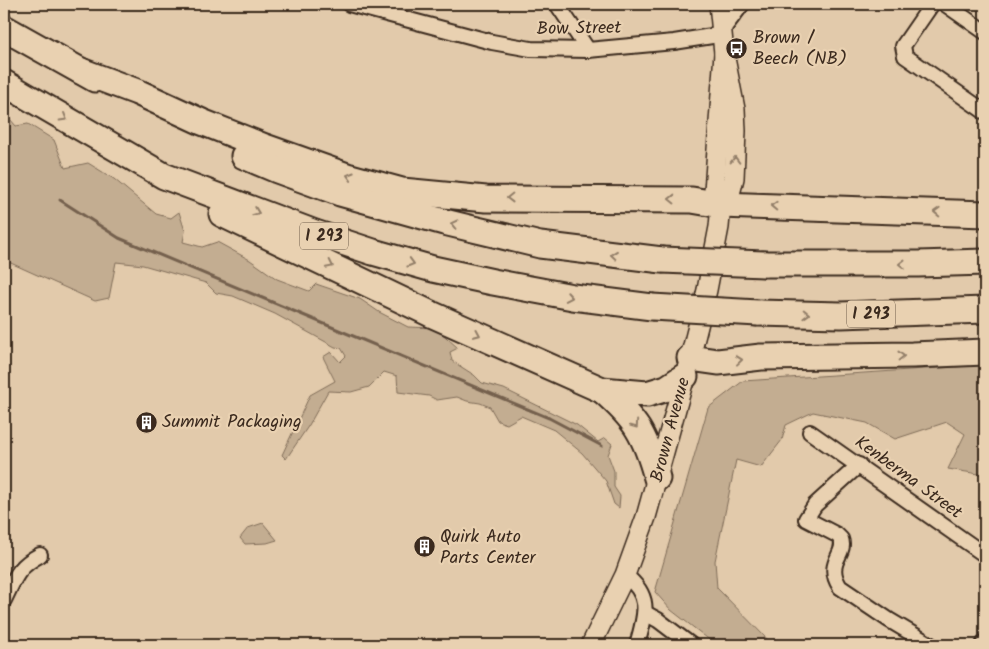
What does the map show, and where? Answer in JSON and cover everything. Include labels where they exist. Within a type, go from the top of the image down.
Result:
[{"type":"highway","name":"I 293","points":[[4,28],[140,106],[188,131],[277,170],[340,193],[404,212],[540,245],[662,260],[764,264],[985,262]]},
{"type":"highway","points":[[80,71],[137,92],[202,122],[265,147],[347,176],[402,191],[486,199],[692,200],[721,205],[985,214]]},
{"type":"highway","name":"I 293","points":[[13,88],[164,176],[314,233],[433,269],[573,297],[652,307],[758,313],[842,315],[985,310]]},
{"type":"highway","points":[[164,176],[218,212],[437,316],[602,390],[636,424],[646,442],[657,478]]},
{"type":"highway","points":[[602,390],[647,394],[667,388],[688,367],[761,357],[912,356],[985,352]]},
{"type":"main road","name":"Brown Avenue","points":[[591,645],[625,575],[646,516],[688,367],[708,281],[721,205],[730,194],[734,178],[735,109],[724,53],[720,4]]},
{"type":"street","name":"Bow Street","points":[[349,4],[492,42],[532,49],[588,50],[674,42],[712,36],[722,29]]},
{"type":"street","points":[[557,4],[588,50]]},
{"type":"street","points":[[722,29],[741,4]]},
{"type":"street","points":[[932,4],[903,46],[905,56],[985,112]]},
{"type":"street","points":[[944,4],[985,32]]},
{"type":"street","name":"Kenberma Street","points":[[810,432],[985,555]]},
{"type":"street","points":[[859,465],[815,505],[806,519],[837,534],[842,539],[842,547],[836,558],[834,570],[836,581],[840,587],[931,645]]},
{"type":"street","points":[[4,600],[18,571],[40,555]]},
{"type":"street","points":[[625,575],[638,587],[644,597],[645,613],[637,645]]},
{"type":"street","points":[[645,613],[658,620],[691,645]]},
{"type":"shaded area","points":[[4,112],[16,126],[28,124],[54,140],[65,168],[88,163],[114,179],[156,214],[171,218],[179,212],[185,231],[183,242],[202,247],[217,242],[250,260],[277,279],[309,291],[316,284],[360,299],[379,312],[408,327],[436,328],[458,348],[450,352],[452,361],[474,375],[482,383],[504,389],[577,425],[598,442],[605,438],[612,444],[608,455],[614,471],[614,487],[620,496],[619,508],[614,504],[606,481],[582,453],[554,430],[521,416],[507,424],[498,421],[490,407],[457,397],[437,400],[429,396],[398,392],[397,376],[384,372],[369,387],[351,392],[328,391],[309,425],[286,459],[282,455],[310,395],[335,381],[323,357],[331,352],[340,362],[346,356],[341,348],[335,347],[275,314],[233,296],[216,293],[206,283],[143,265],[116,262],[109,298],[95,301],[4,260]]},
{"type":"shaded area","points":[[985,365],[985,475],[948,469],[965,434],[947,422],[895,439],[867,423],[813,412],[786,425],[782,440],[761,467],[736,460],[715,561],[717,588],[773,645],[716,645],[671,610],[655,592],[708,408],[743,381]]},
{"type":"shaded area","points":[[263,523],[277,540],[267,543],[245,544],[240,538],[248,528]]},
{"type":"waterway","points":[[60,200],[119,238],[549,418],[602,446]]},
{"type":"railway","points":[[4,23],[9,4]]},
{"type":"place","name":"Brown / Beech (NB)","points":[[737,48]]},
{"type":"place","name":"Summit Packaging","points":[[146,422]]},
{"type":"place","name":"Quirk Auto Parts Center","points":[[424,547]]}]
